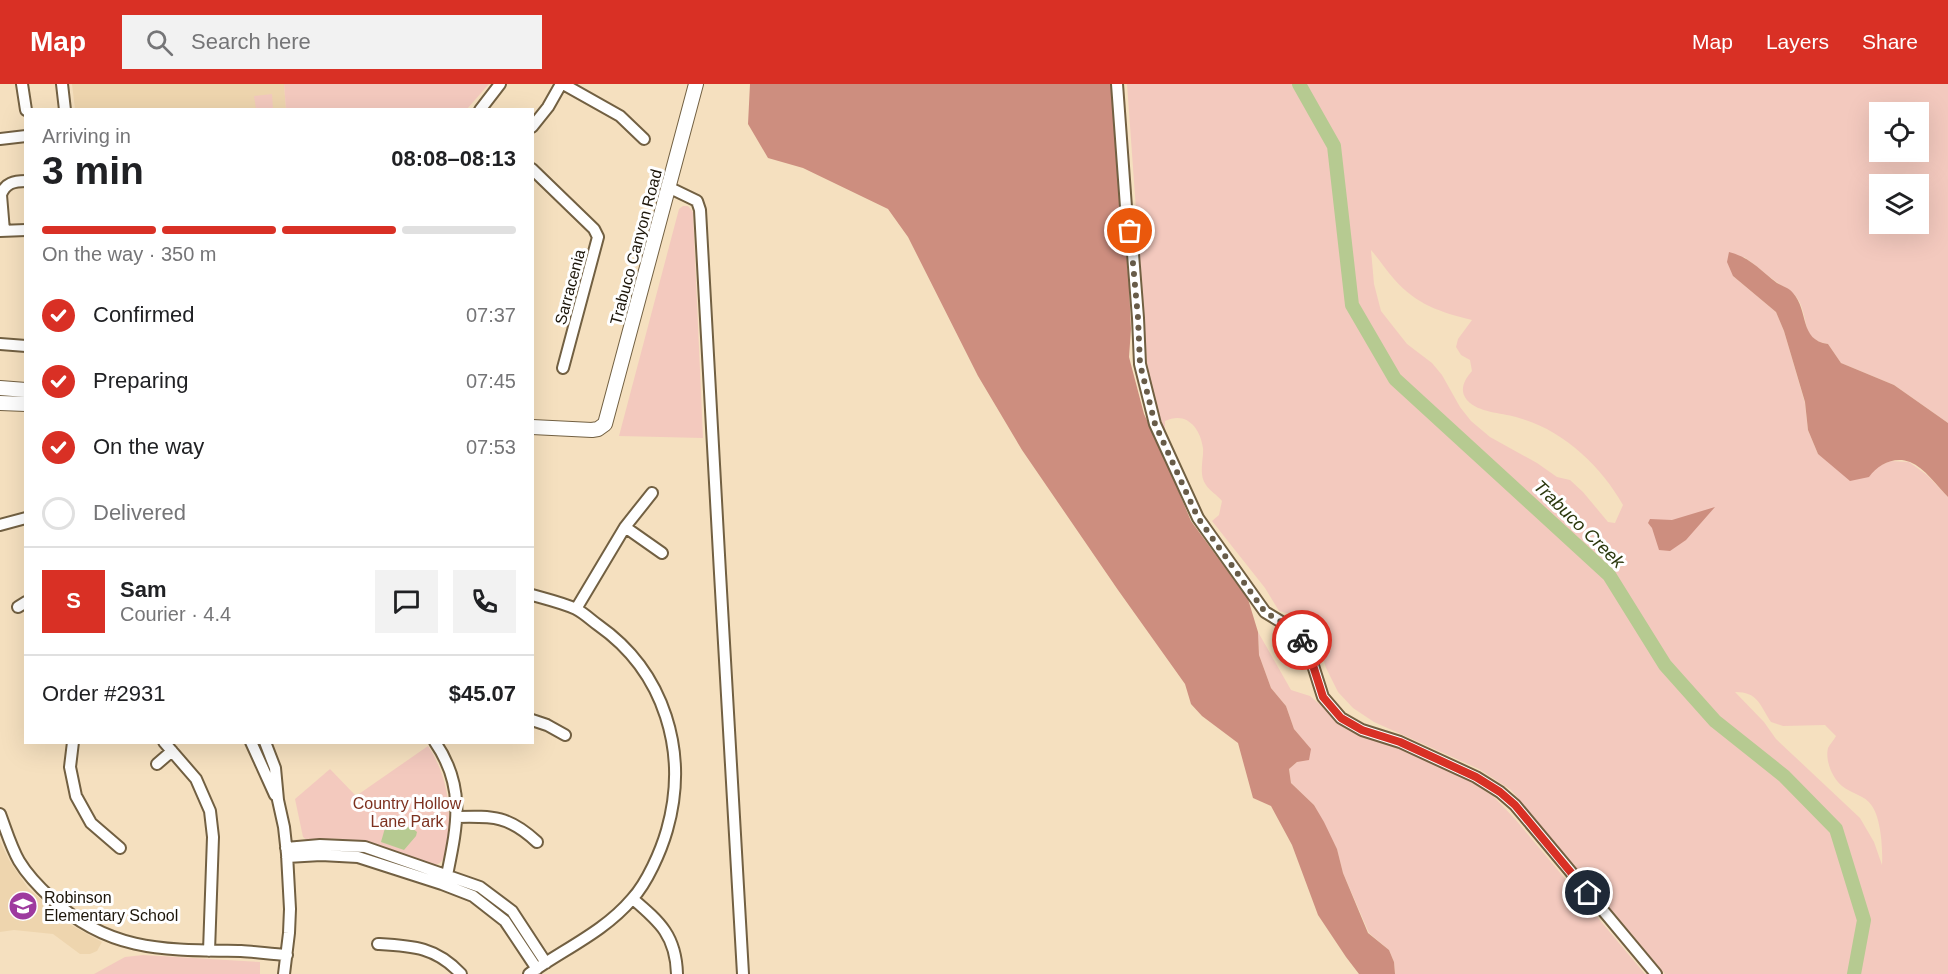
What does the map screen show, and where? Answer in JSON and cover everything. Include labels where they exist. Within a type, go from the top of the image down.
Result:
[{"type":"main road","name":"Trabuco Canyon Road","points":[[534,427],[592,430],[603,426],[607,418],[696,84]]},
{"type":"main road","points":[[0,388],[24,390]]},
{"type":"main road","points":[[0,403],[24,404]]},
{"type":"street","points":[[22,84],[26,108]]},
{"type":"street","points":[[62,84],[65,108]]},
{"type":"street","points":[[482,108],[500,84]]},
{"type":"street","points":[[534,124],[562,84],[620,116],[644,139]]},
{"type":"street","points":[[1117,84],[1126,207],[1133,254],[1140,364],[1155,424],[1198,518],[1265,612],[1288,626],[1301,639],[1311,659],[1323,697],[1341,718],[1362,730],[1400,742],[1500,792],[1515,805],[1656,974]]},
{"type":"street","points":[[0,139],[24,136]]},
{"type":"street","name":"Sarracenia","points":[[534,171],[594,229],[598,237],[563,368]]},
{"type":"street","points":[[24,181],[15,181],[3,190],[2,231],[24,230]]},
{"type":"street","points":[[668,187],[697,201],[700,210],[743,974]]},
{"type":"street","points":[[0,344],[24,346]]},
{"type":"street","points":[[576,609],[625,527],[652,493]]},
{"type":"street","points":[[0,525],[24,519]]},
{"type":"street","points":[[625,527],[662,554]]},
{"type":"street","points":[[287,853],[320,845],[365,847],[444,879],[480,887],[512,911],[537,968],[591,935],[633,899],[660,853],[673,809],[676,776],[674,748],[666,713],[653,686],[633,654],[576,609],[534,597]]},
{"type":"street","points":[[534,721],[565,735]]},
{"type":"street","points":[[73,744],[70,767],[76,796],[91,823],[120,848]]},
{"type":"street","points":[[252,744],[278,800]]},
{"type":"street","points":[[266,744],[275,768],[287,853],[290,909],[284,974]]},
{"type":"street","points":[[436,744],[451,776],[457,817],[456,831],[444,879]]},
{"type":"street","points":[[157,764],[168,747],[196,779],[210,811],[213,837],[208,951]]},
{"type":"street","points":[[0,814],[19,860],[38,885],[61,907],[105,935],[146,947],[287,955]]},
{"type":"street","points":[[457,817],[502,819],[524,830],[537,842]]},
{"type":"street","points":[[633,899],[658,920],[670,940],[676,958],[677,974]]},
{"type":"street","points":[[378,944],[413,946],[428,950],[442,957],[461,974]]},
{"type":"shaded area","points":[[72,84],[284,84],[286,108],[75,108]]},
{"type":"shaded area","points":[[750,84],[1112,84],[1129,285],[1131,329],[1129,357],[1144,414],[1191,521],[1248,599],[1258,632],[1259,655],[1271,688],[1286,706],[1294,729],[1311,749],[1309,760],[1297,762],[1289,769],[1291,783],[1314,805],[1324,822],[1337,849],[1343,873],[1368,933],[1389,950],[1394,962],[1395,974],[1359,974],[1318,915],[1292,845],[1271,806],[1253,798],[1238,743],[1202,716],[1191,704],[1185,684],[1022,450],[978,376],[908,237],[888,209],[803,168],[768,158],[748,124]]},
{"type":"shaded area","points":[[1729,252],[1749,261],[1791,291],[1798,300],[1808,331],[1819,341],[1828,344],[1841,363],[1894,385],[1948,423],[1948,497],[1926,473],[1904,460],[1887,462],[1869,477],[1850,481],[1818,454],[1808,430],[1805,402],[1776,312],[1733,276],[1727,262]]},
{"type":"shaded area","points":[[1715,507],[1686,540],[1670,551],[1659,550],[1652,528],[1648,523],[1650,519],[1672,520]]},
{"type":"shaded area","points":[[395,824],[412,828],[417,832],[404,850],[381,842],[385,828],[392,830]]},
{"type":"shaded area","name":"Robinson Elementary School","points":[[0,841],[9,860],[28,888],[71,925],[102,942],[97,951],[80,954],[53,934],[14,930],[0,932]]},
{"type":"green space","points":[[284,84],[489,84],[468,108],[286,108]]},
{"type":"green space","points":[[1127,84],[1948,84],[1948,423],[1894,385],[1841,363],[1828,344],[1819,342],[1810,334],[1802,308],[1795,295],[1744,257],[1733,276],[1776,312],[1784,331],[1805,403],[1808,430],[1818,454],[1831,463],[1875,468],[1890,461],[1909,462],[1927,475],[1948,497],[1948,974],[1665,974],[1511,790],[1479,769],[1374,722],[1353,708],[1338,692],[1326,668],[1316,636],[1298,616],[1279,611],[1265,588],[1212,521],[1219,515],[1222,501],[1204,481],[1203,448],[1199,434],[1191,423],[1179,418],[1165,421],[1165,432],[1155,401],[1147,363]],"holes":[[[1371,250],[1394,279],[1411,295],[1439,310],[1472,320],[1458,339],[1456,347],[1461,355],[1470,360],[1472,371],[1463,387],[1466,399],[1481,409],[1513,416],[1551,431],[1579,451],[1604,477],[1623,505],[1615,523],[1608,522],[1570,480],[1557,477],[1490,437],[1471,421],[1460,407],[1442,375],[1432,363],[1407,344],[1381,311],[1374,284]],[[1735,692],[1749,694],[1757,700],[1771,722],[1783,726],[1825,725],[1836,736],[1828,748],[1830,768],[1838,783],[1866,799],[1872,806],[1878,818],[1881,834],[1882,865],[1874,842],[1860,818],[1776,739],[1764,722]]]},
{"type":"green space","points":[[272,94],[273,108],[256,108],[254,96]]},
{"type":"green space","points":[[688,206],[693,212],[703,438],[619,436],[679,209]]},
{"type":"green space","points":[[1258,632],[1291,690],[1310,696],[1349,730],[1403,750],[1468,780],[1494,797],[1645,974],[1395,974],[1394,962],[1389,950],[1369,933],[1343,873],[1337,849],[1314,805],[1291,783],[1289,769],[1308,746],[1294,729],[1286,706],[1271,688],[1259,655]]},
{"type":"green space","name":"Country Hollow Lane Park","points":[[428,746],[442,774],[448,805],[448,847],[445,857],[438,864],[427,864],[399,853],[357,842],[336,839],[307,840],[303,837],[295,799],[330,769],[356,796]]},
{"type":"green space","points":[[143,955],[260,962],[260,974],[94,974],[125,957]]},
{"type":"waterway","name":"Trabuco Creek","points":[[1299,84],[1334,146],[1352,305],[1395,379],[1609,575],[1665,665],[1715,721],[1784,776],[1836,829],[1864,920],[1854,974]]},
{"type":"way so far","points":[[1130,231],[1140,364],[1155,424],[1198,518],[1265,612],[1288,626],[1302,640]]},
{"type":"place","name":"Robinson Elementary School","points":[[23,906]]},
{"type":"route","points":[[1302,640],[1311,659],[1323,697],[1341,718],[1362,730],[1400,742],[1476,777],[1500,792],[1515,805],[1588,893]]}]
